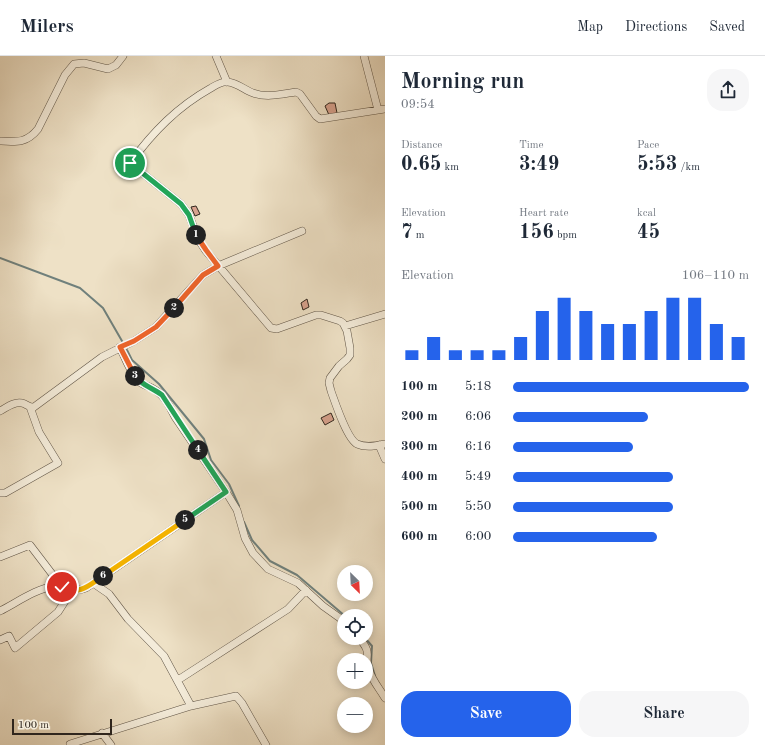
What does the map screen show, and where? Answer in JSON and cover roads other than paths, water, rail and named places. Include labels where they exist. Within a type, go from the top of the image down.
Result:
[{"type":"street","points":[[0,141],[19,142],[32,136],[38,129],[65,76],[74,64],[84,63],[108,69],[116,65],[123,56]]},
{"type":"street","points":[[216,56],[227,82]]},
{"type":"street","points":[[364,56],[382,109],[320,119],[316,116],[300,94],[296,92],[265,96],[254,94],[227,82],[221,83],[175,112],[144,144],[130,163],[181,204],[189,215],[198,239],[218,266],[273,329],[316,315],[340,320],[345,326],[350,355],[333,372],[329,383],[330,391],[352,440],[362,446],[382,445],[385,459]]},
{"type":"street","points":[[0,411],[18,403],[34,407],[41,403],[102,357],[134,341],[156,327],[203,275],[218,266],[302,230]]},
{"type":"street","points":[[345,326],[385,314]]},
{"type":"street","points":[[120,347],[139,382],[154,389],[162,395],[170,406],[175,417],[226,492],[236,510],[244,538],[253,554],[268,568],[298,583],[313,598],[337,616]]},
{"type":"street","points":[[0,493],[6,493],[58,463],[39,432],[30,407]]},
{"type":"street","points":[[0,611],[40,590],[54,586],[79,590],[92,583],[226,492]]},
{"type":"street","points":[[0,557],[30,545],[62,587]]},
{"type":"street","points":[[92,583],[109,594],[128,619],[164,656],[191,706]]},
{"type":"street","points":[[0,640],[9,636],[15,648],[58,612],[72,590]]},
{"type":"street","points":[[178,680],[288,609],[306,590]]},
{"type":"street","points":[[366,645],[368,648],[368,666],[373,680],[385,698]]},
{"type":"street","points":[[70,744],[191,706],[236,696],[242,703],[266,745]]},
{"type":"street","points":[[102,733],[111,745]]},
{"type":"waterway","points":[[0,258],[80,288],[103,308],[122,341]]},
{"type":"waterway","points":[[127,350],[132,360],[159,384],[204,439],[211,460],[229,484],[239,506]]},
{"type":"waterway","points":[[244,522],[252,540],[270,561],[297,575],[337,609]]},
{"type":"waterway","points":[[371,645],[371,663],[375,676]]}]
